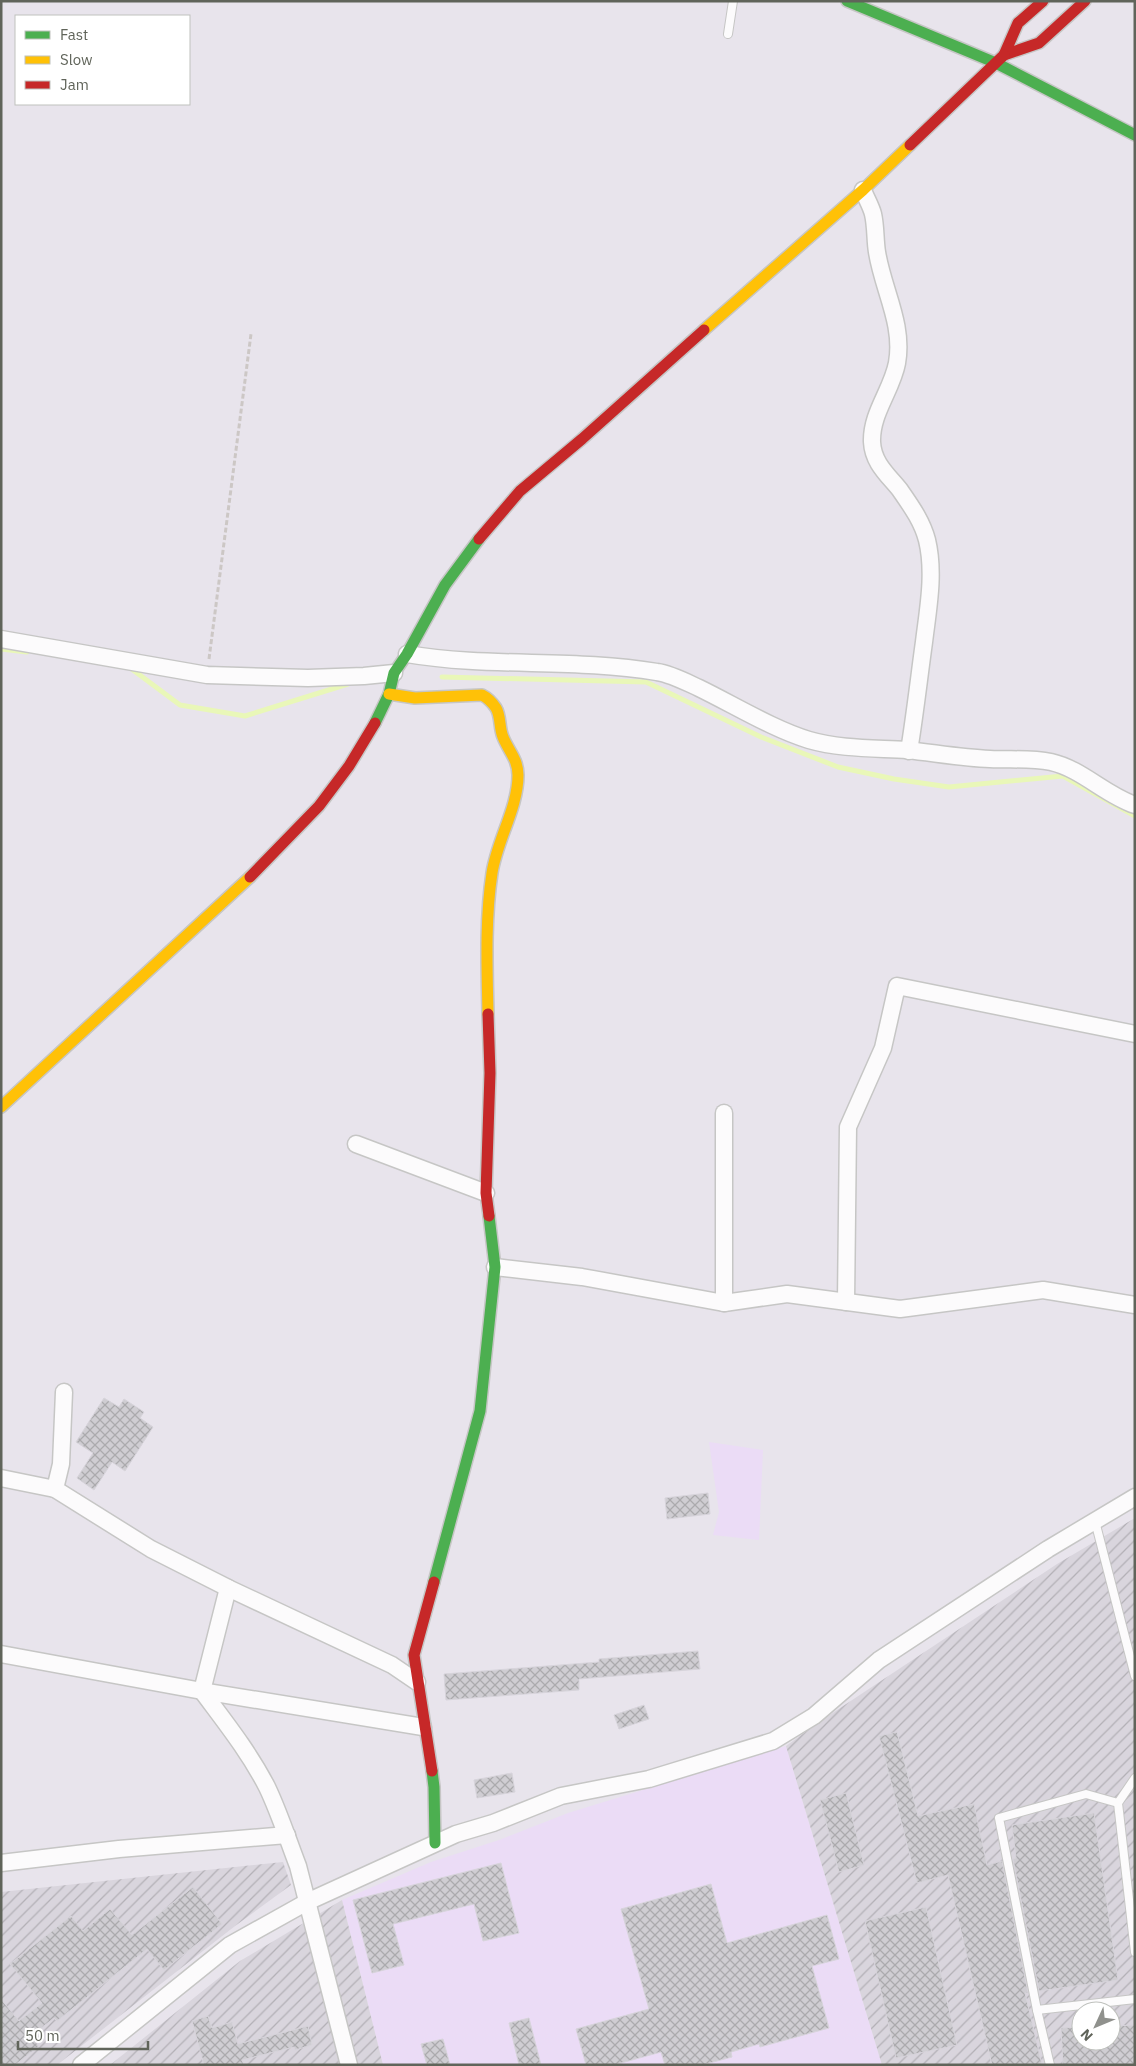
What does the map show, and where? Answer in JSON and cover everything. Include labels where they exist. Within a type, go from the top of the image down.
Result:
[{"type":"main road","points":[[847,1],[1000,59],[1135,135]]},
{"type":"main road","points":[[1,1107],[254,874],[319,806],[349,766],[376,722],[389,694],[394,673],[407,654],[445,585],[485,531],[520,491],[582,439],[863,190],[1000,59],[1018,23],[1043,1]]},
{"type":"main road","points":[[1000,59],[1039,43],[1085,1]]},
{"type":"main road","points":[[389,694],[415,698],[482,695],[490,700],[497,709],[503,737],[514,755],[518,773],[517,795],[500,839],[492,873],[488,914],[490,1073],[486,1193],[495,1267],[480,1411],[414,1656],[423,1727],[434,1787],[435,1843]]},
{"type":"street","points":[[863,190],[873,214],[877,252],[887,295],[897,324],[899,349],[896,366],[875,423],[872,441],[874,454],[882,470],[917,515],[927,539],[930,560],[930,598],[909,751]]},
{"type":"street","points":[[1,639],[207,675],[308,678],[394,673]]},
{"type":"street","points":[[407,654],[464,662],[630,668],[660,672],[727,701],[786,732],[810,740],[864,748],[955,757],[1034,759],[1053,763],[1079,774],[1114,796],[1135,806]]},
{"type":"street","points":[[846,1302],[848,1127],[883,1048],[898,986],[1135,1034]]},
{"type":"street","points":[[724,1113],[724,1303]]},
{"type":"street","points":[[356,1144],[486,1193]]},
{"type":"street","points":[[495,1267],[582,1278],[724,1303],[787,1294],[900,1309],[1044,1290],[1135,1306]]},
{"type":"street","points":[[55,1489],[61,1464],[64,1392]]},
{"type":"street","points":[[1,1478],[55,1489],[151,1549],[228,1588],[392,1665],[417,1682]]},
{"type":"street","points":[[81,2065],[230,1946],[307,1902],[456,1834],[493,1823],[561,1796],[649,1779],[773,1740],[786,1734],[814,1716],[879,1660],[1048,1549],[1135,1497]]},
{"type":"street","points":[[202,1691],[228,1588]]},
{"type":"street","points":[[1,1654],[202,1691],[423,1727]]},
{"type":"street","points":[[202,1691],[236,1737],[266,1787],[287,1835],[307,1902],[349,2065]]},
{"type":"street","points":[[1,1863],[119,1849],[287,1835]]},
{"type":"lane","points":[[728,34],[733,1]]},
{"type":"lane","points":[[1095,1521],[1135,1676]]},
{"type":"lane","points":[[1135,1778],[1118,1803],[1135,1952]]},
{"type":"lane","points":[[1050,2065],[1037,2010],[999,1818],[1086,1794],[1118,1803]]},
{"type":"lane","points":[[1037,2010],[1135,1999]]},
{"type":"path","points":[[207,675],[251,334]]},
{"type":"shaded area","points":[[709,1442],[763,1450],[759,1540],[713,1535],[719,1512]]},
{"type":"shaded area","points":[[1135,1518],[1135,2065],[882,2065],[786,1746],[819,1722],[1057,1564]]},
{"type":"shaded area","points":[[786,1746],[882,2065],[383,2065],[342,1900],[431,1862],[499,1840],[568,1813]]},
{"type":"shaded area","points":[[283,1862],[291,1885],[235,1926],[57,2065],[1,2065],[1,1892]]},
{"type":"shaded area","points":[[342,1900],[383,2065],[110,2065],[240,1961]]},
{"type":"building","points":[[104,1398],[119,1407],[124,1399],[144,1412],[140,1418],[153,1427],[125,1471],[112,1462],[94,1490],[77,1478],[93,1453],[76,1442]]},
{"type":"building","points":[[708,1493],[710,1514],[667,1519],[665,1498]]},
{"type":"building","points":[[698,1651],[700,1669],[579,1679],[579,1690],[446,1700],[444,1674],[599,1662],[599,1659]]},
{"type":"building","points":[[644,1705],[649,1719],[619,1729],[614,1715]]},
{"type":"building","points":[[897,1732],[918,1816],[974,1804],[987,1865],[1002,1861],[1028,1993],[1025,1993],[1042,2065],[992,2065],[948,1875],[917,1883],[879,1736]]},
{"type":"building","points":[[512,1773],[515,1792],[477,1798],[474,1780]]},
{"type":"building","points":[[846,1793],[864,1865],[839,1872],[820,1800]]},
{"type":"building","points":[[1094,1813],[1118,1980],[1039,1991],[1013,1859],[1016,1858],[1012,1825]]},
{"type":"building","points":[[501,1863],[519,1933],[483,1941],[474,1904],[393,1924],[404,1965],[372,1973],[353,1900]]},
{"type":"building","points":[[711,1884],[727,1943],[827,1915],[839,1959],[812,1966],[829,2028],[760,2047],[759,2044],[731,2052],[732,2057],[702,2065],[665,2065],[661,2052],[614,2065],[586,2065],[576,2029],[649,2009],[621,1909]]},
{"type":"building","points":[[193,1887],[222,1924],[164,1970],[147,1949],[57,2021],[54,2018],[31,2036],[39,2046],[15,2065],[1,2065],[1,1999],[19,2021],[42,2003],[10,1964],[71,1916],[83,1931],[110,1909],[132,1935]]},
{"type":"building","points":[[926,1907],[957,2045],[896,2058],[865,1921]]},
{"type":"building","points":[[208,2016],[212,2028],[232,2022],[238,2044],[308,2026],[312,2045],[295,2050],[294,2047],[242,2060],[244,2065],[204,2065],[192,2021]]},
{"type":"building","points":[[529,2018],[541,2065],[519,2065],[509,2023]]},
{"type":"building","points":[[1135,2025],[1135,2065],[1063,2065],[1061,2028],[1071,2028],[1071,2051],[1121,2051],[1121,2026]]},
{"type":"building","points":[[443,2039],[450,2065],[427,2065],[421,2044]]},
{"type":"waterway","points":[[1,649],[27,652]]},
{"type":"waterway","points":[[129,667],[180,705],[245,716],[348,684]]},
{"type":"waterway","points":[[442,677],[646,682],[761,737],[838,767],[894,779],[949,787],[1063,776],[1135,816]]},
{"type":"traffic: fast","points":[[847,1],[996,63],[1135,135]]},
{"type":"traffic: fast","points":[[375,723],[389,694],[394,673],[407,654],[445,585],[479,539]]},
{"type":"traffic: fast","points":[[434,1582],[480,1411],[495,1267],[489,1216]]},
{"type":"traffic: fast","points":[[432,1771],[435,1843]]},
{"type":"traffic: slow","points":[[704,330],[863,190],[910,145]]},
{"type":"traffic: slow","points":[[389,694],[415,698],[484,696],[498,711],[505,742],[518,769],[515,800],[498,848],[492,873],[488,908],[488,1014]]},
{"type":"traffic: slow","points":[[1,1107],[250,877]]},
{"type":"traffic: jam","points":[[1043,1],[1018,23],[1004,55],[1039,43],[1085,1]]},
{"type":"traffic: jam","points":[[910,145],[1004,55]]},
{"type":"traffic: jam","points":[[479,539],[520,491],[582,439],[704,330]]},
{"type":"traffic: jam","points":[[250,877],[319,806],[349,766],[375,723]]},
{"type":"traffic: jam","points":[[488,1014],[490,1073],[486,1193],[489,1216]]},
{"type":"traffic: jam","points":[[432,1771],[414,1655],[434,1582]]}]
